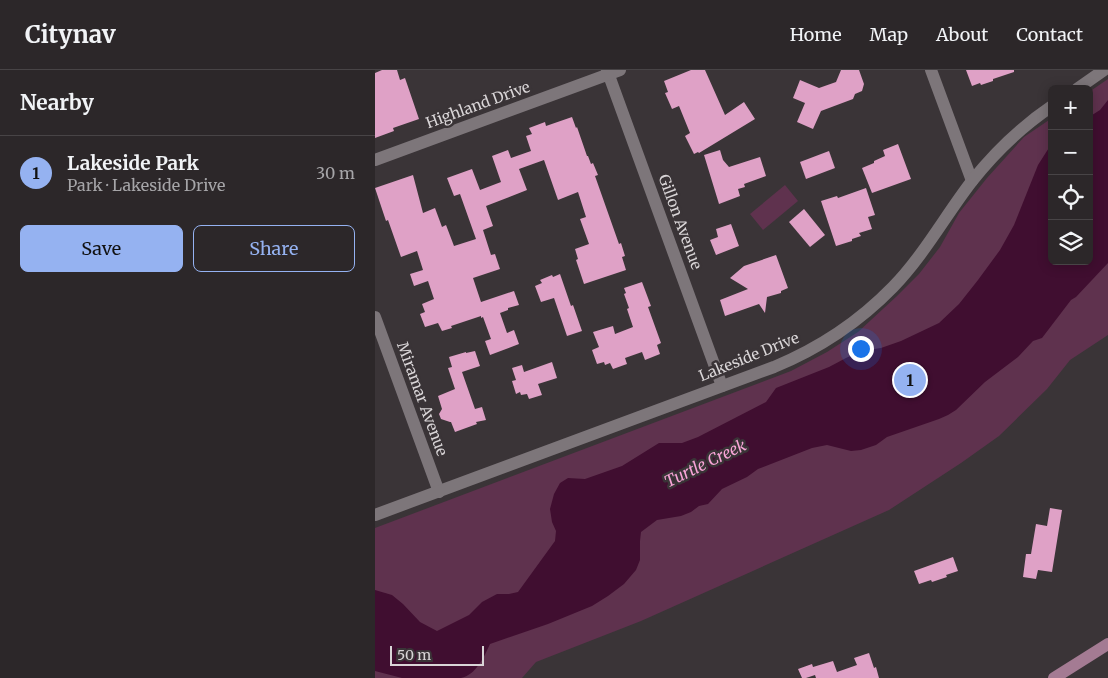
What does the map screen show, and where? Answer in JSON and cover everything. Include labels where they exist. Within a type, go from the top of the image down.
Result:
[{"type":"main road","points":[[1054,678],[1108,644]]},
{"type":"street","points":[[931,70],[972,181]]},
{"type":"street","points":[[1083,85],[1104,70]]},
{"type":"street","name":"Highland Drive","points":[[375,160],[612,71]]},
{"type":"street","name":"Gillon Avenue","points":[[612,71],[722,386]]},
{"type":"street","name":"Lakeside Drive","points":[[375,515],[799,357],[825,343],[870,309],[893,287],[917,259],[972,181],[995,154],[1016,134],[1048,109]]},
{"type":"street","name":"Miramar Avenue","points":[[375,317],[439,492]]},
{"type":"shaded area","points":[[1108,79],[1108,335],[1070,360],[1047,389],[999,436],[889,510],[641,621],[536,662],[522,678],[375,678],[375,528],[791,371],[827,352],[858,332],[919,274],[940,247],[959,213],[987,178],[1024,137],[1048,121],[1048,265],[1093,265],[1093,89]]},
{"type":"shaded area","points":[[785,185],[798,201],[763,230],[750,214]]},
{"type":"water","name":"Turtle Creek","points":[[1108,100],[1108,263],[1071,300],[1042,338],[1033,341],[1018,357],[985,382],[956,410],[939,419],[887,437],[876,445],[861,450],[851,451],[827,445],[812,448],[758,469],[747,477],[722,489],[708,504],[699,506],[691,512],[681,516],[657,520],[641,532],[640,560],[636,570],[624,584],[592,606],[548,624],[490,644],[479,665],[466,676],[461,678],[402,678],[375,671],[375,590],[392,595],[420,622],[437,631],[469,615],[482,602],[497,594],[518,592],[555,541],[556,531],[550,509],[554,494],[560,483],[568,478],[585,479],[622,466],[659,443],[682,443],[698,437],[766,402],[776,388],[829,367],[861,351],[881,348],[901,341],[939,323],[959,304],[1000,250],[1014,225],[1038,165],[1048,149],[1048,265],[1093,265],[1093,114],[1100,110]]},
{"type":"building","points":[[382,70],[397,70],[400,80],[405,78],[419,119],[393,128],[394,131],[375,138],[375,73]]},
{"type":"building","points":[[691,70],[705,70],[725,115],[744,102],[755,119],[699,153],[694,154],[685,136],[690,133],[679,106],[672,109],[665,93],[668,92],[664,81]]},
{"type":"building","points":[[841,70],[859,70],[864,84],[862,91],[855,94],[853,99],[821,111],[813,129],[797,122],[805,103],[793,98],[800,80],[819,88],[836,82]]},
{"type":"building","points":[[966,70],[1014,70],[1014,72],[981,85],[980,83],[972,86]]},
{"type":"building","points":[[572,117],[587,156],[591,164],[593,163],[598,175],[595,176],[619,244],[621,243],[625,256],[622,257],[626,270],[584,284],[576,260],[578,259],[575,249],[589,244],[580,219],[586,217],[578,192],[558,200],[544,160],[519,169],[527,190],[486,206],[493,226],[483,230],[491,255],[495,254],[500,269],[473,278],[481,302],[514,291],[519,305],[508,308],[508,310],[500,313],[507,333],[514,330],[519,344],[490,355],[485,341],[491,339],[481,316],[442,331],[438,323],[425,327],[420,314],[425,312],[422,304],[434,299],[428,281],[414,286],[410,274],[423,270],[417,251],[401,257],[375,188],[413,175],[423,213],[435,208],[442,227],[446,225],[454,246],[476,239],[460,194],[454,196],[447,178],[472,169],[480,190],[501,182],[492,156],[508,150],[511,158],[531,151],[526,136],[532,134],[529,128],[545,122],[546,126]]},
{"type":"building","points":[[898,144],[911,179],[872,193],[862,168],[885,156],[883,150]]},
{"type":"building","points":[[720,150],[723,160],[729,167],[760,157],[766,176],[744,184],[745,187],[738,189],[740,196],[719,204],[704,155]]},
{"type":"building","points":[[829,151],[835,168],[806,179],[800,162]]},
{"type":"building","points":[[866,188],[875,215],[868,217],[872,229],[859,233],[861,236],[852,239],[852,241],[836,246],[821,201],[837,196],[838,198]]},
{"type":"building","points":[[804,209],[825,235],[810,247],[789,222]]},
{"type":"building","points":[[731,224],[739,246],[716,255],[710,240],[718,237],[716,229]]},
{"type":"building","points":[[776,255],[788,288],[781,291],[781,293],[767,297],[765,313],[759,304],[725,316],[720,300],[748,289],[730,278],[744,266]]},
{"type":"building","points":[[560,274],[582,331],[567,336],[554,298],[541,302],[535,286],[542,283],[540,280]]},
{"type":"building","points":[[642,282],[651,306],[648,307],[661,343],[657,345],[660,354],[645,360],[642,352],[625,358],[627,364],[613,369],[610,363],[605,365],[604,362],[597,364],[592,350],[599,347],[593,332],[613,326],[615,334],[633,327],[627,309],[629,308],[624,288]]},
{"type":"building","points":[[475,351],[480,366],[462,372],[475,409],[482,407],[486,420],[476,422],[477,424],[455,432],[451,422],[441,419],[439,414],[442,409],[438,396],[455,389],[448,368],[452,367],[449,357]]},
{"type":"building","points":[[552,362],[557,378],[538,384],[542,395],[529,399],[527,394],[521,395],[520,392],[516,394],[512,381],[516,380],[512,368],[522,365],[524,372]]},
{"type":"building","points":[[1050,508],[1062,510],[1052,572],[1038,570],[1036,579],[1023,577],[1026,554],[1031,554],[1036,524],[1047,526]]},
{"type":"building","points":[[953,557],[958,571],[932,582],[931,580],[919,584],[914,571]]},
{"type":"building","points":[[869,653],[879,678],[816,678],[815,675],[802,678],[798,669],[812,664],[813,667],[833,661],[837,672],[857,665],[854,658]]},
{"type":"place","name":"Lakeside Park","points":[[910,380]]}]
